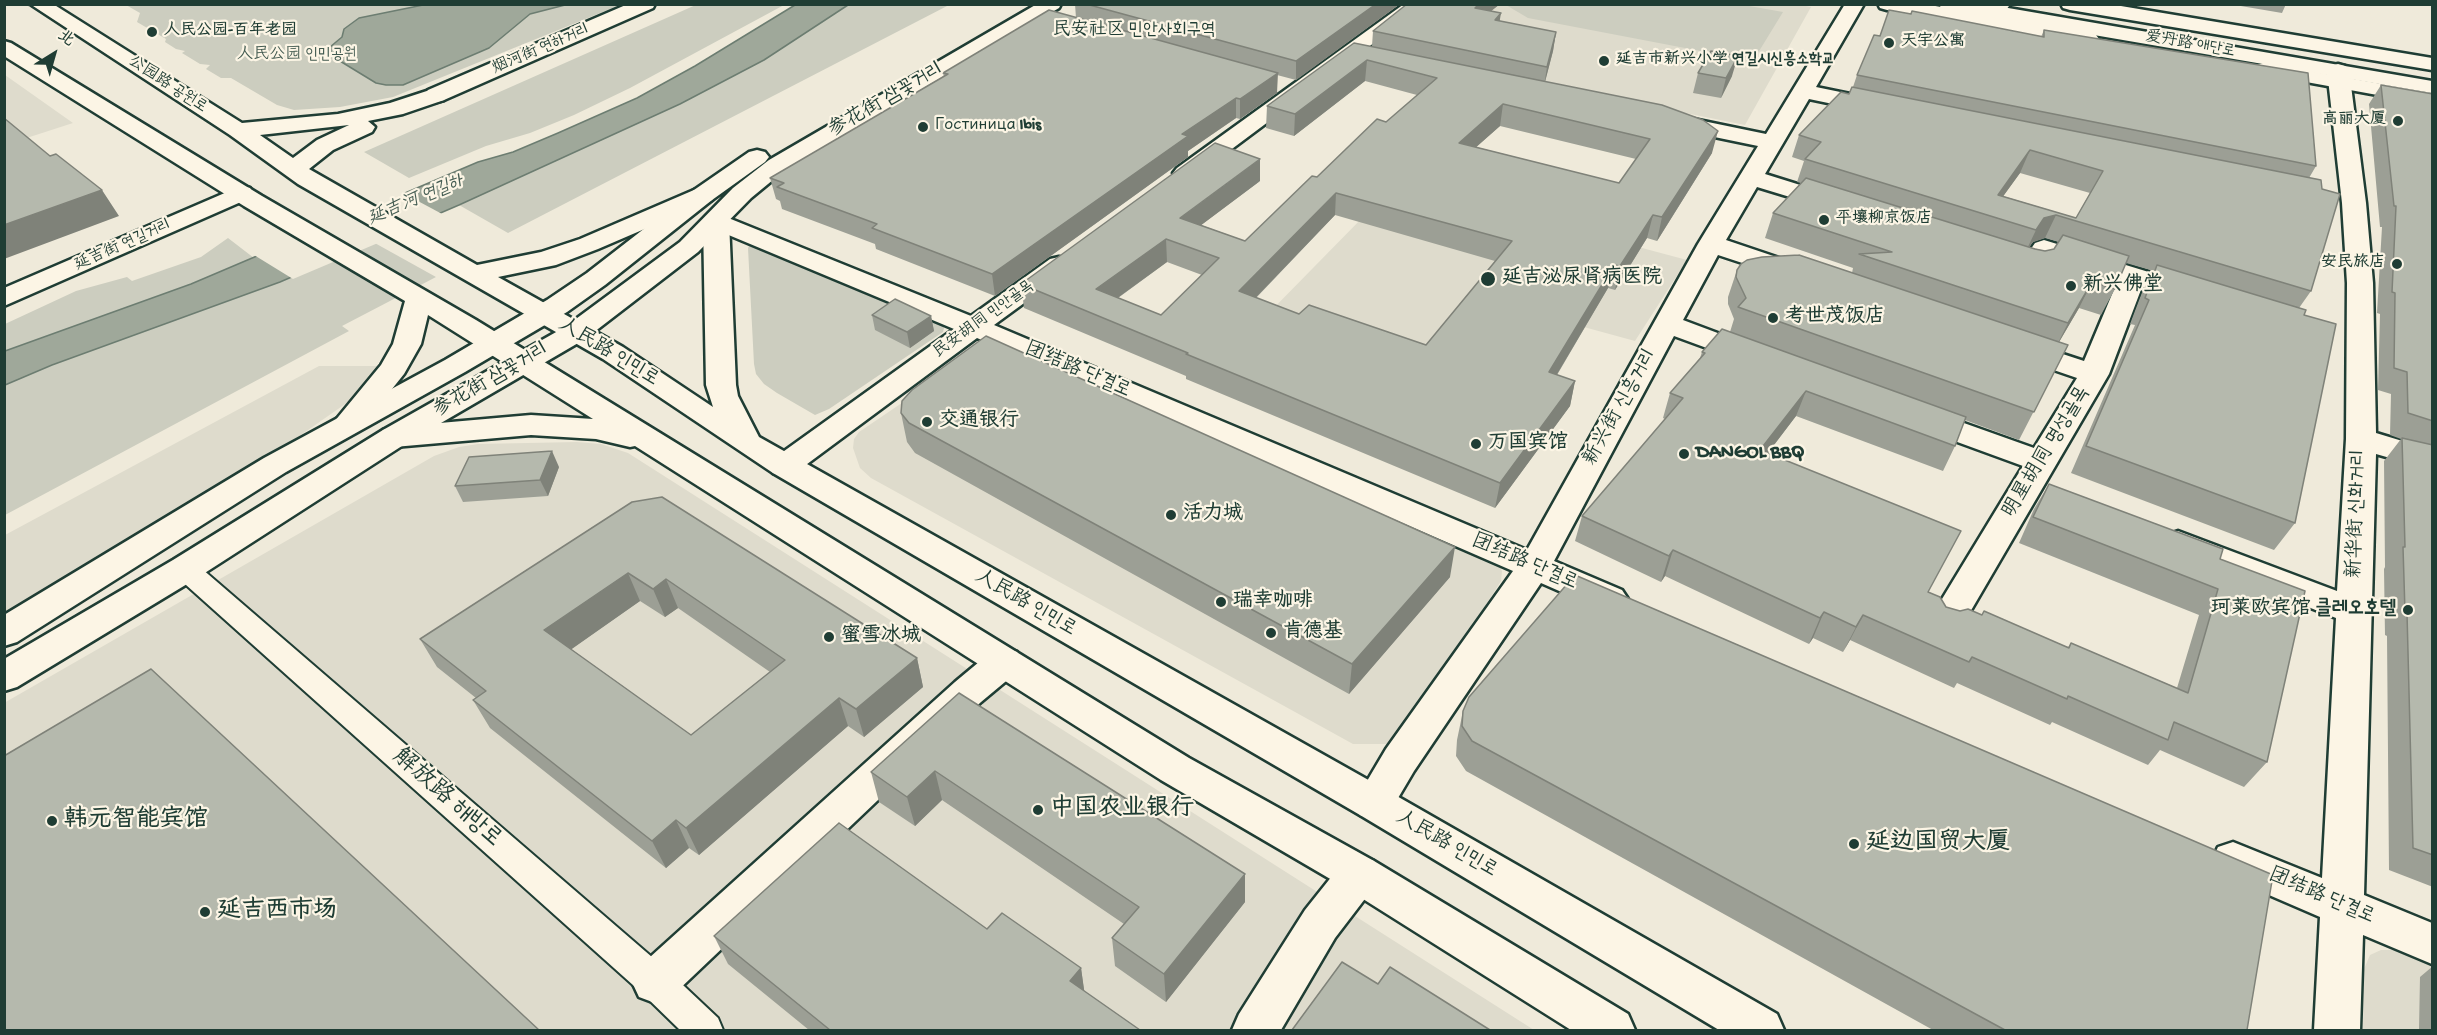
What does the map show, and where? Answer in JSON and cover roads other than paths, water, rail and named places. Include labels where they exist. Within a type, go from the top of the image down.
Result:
[{"type":"main road","name":"公园路 공원로","points":[[39,4],[238,130],[300,174]]},
{"type":"main road","name":"烟河街 연하거리","points":[[436,95],[646,4]]},
{"type":"main road","points":[[1166,187],[1288,87],[1360,56],[1417,4]]},
{"type":"main road","name":"新兴街 신흥거리","points":[[1374,803],[1400,760],[1534,567],[1711,244],[1856,4]]},
{"type":"main road","name":"爱丹路 애단로","points":[[1887,4],[2433,79]]},
{"type":"main road","name":"爱丹路 애단로","points":[[1948,4],[2338,66],[2433,64]]},
{"type":"main road","name":"爱丹路 애단로","points":[[2070,4],[2433,87]]},
{"type":"main road","name":"爱丹路 애단로","points":[[1997,5],[2338,66],[2433,99]]},
{"type":"main road","name":"参花街 삼꽃거리","points":[[4,677],[185,569],[393,436],[510,352],[544,314],[596,279],[709,208],[742,193],[777,165],[1041,12]]},
{"type":"main road","points":[[4,47],[247,197],[510,352],[1174,769],[1359,874],[1612,1030]]},
{"type":"main road","name":"新华街 신화거리","points":[[2337,1030],[2361,439],[2350,344],[2360,283],[2342,200],[2338,66]]},
{"type":"main road","points":[[1803,92],[1897,110]]},
{"type":"main road","points":[[238,130],[338,121],[395,109],[436,95]]},
{"type":"main road","points":[[300,174],[328,143],[436,95]]},
{"type":"main road","points":[[1658,118],[1772,142]]},
{"type":"main road","name":"人民路 인민로","points":[[300,174],[613,353],[784,466],[1374,803],[1761,1030]]},
{"type":"main road","points":[[1751,177],[1864,213]]},
{"type":"main road","name":"延吉街 연길거리","points":[[4,298],[247,197]]},
{"type":"main road","points":[[472,274],[547,259],[709,208],[721,385],[723,396],[746,443]]},
{"type":"main road","name":"参花街 삼꽃거리","points":[[4,633],[275,465],[349,422],[510,352],[575,333],[689,247],[709,208]]},
{"type":"main road","name":"团结路 단결로","points":[[709,208],[974,327],[1634,609]]},
{"type":"main road","points":[[1711,244],[1825,283]]},
{"type":"main road","points":[[1987,252],[2032,266],[2044,248],[2213,301]]},
{"type":"main road","name":"民安胡同 민안골목","points":[[784,466],[1080,250]]},
{"type":"main road","name":"明星胡同 명성골목","points":[[1946,622],[2094,374],[2111,326],[2133,276]]},
{"type":"main road","points":[[349,422],[394,368],[407,344],[419,299]]},
{"type":"main road","points":[[1667,324],[1777,364]]},
{"type":"main road","points":[[1995,341],[2094,374]]},
{"type":"main road","points":[[1898,409],[2035,473],[2061,497]]},
{"type":"main road","points":[[393,436],[531,425],[569,426],[596,429],[654,443]]},
{"type":"main road","points":[[2361,439],[2433,460]]},
{"type":"main road","points":[[2148,531],[2354,611]]},
{"type":"main road","points":[[655,982],[968,692],[1004,662]]},
{"type":"main road","name":"团结路 단결로","points":[[2209,850],[2433,944]]},
{"type":"main road","points":[[1255,1030],[1320,924],[1359,874]]},
{"type":"street","name":"解放路 해방로","points":[[185,569],[655,982],[705,1030]]},
{"type":"water","points":[[423,5],[565,5],[530,14],[489,48],[403,85],[376,83],[335,58],[331,52],[330,47],[342,37],[344,29],[359,18]]},
{"type":"water","name":"延吉河 연길하","points":[[795,5],[848,5],[764,60],[680,104],[459,205],[280,282],[52,365],[5,385],[5,351],[191,284],[478,162],[513,152],[558,133],[637,98],[695,66]]},
{"type":"place","name":"人民公园-百年老园","points":[[152,32]]},
{"type":"place","name":"天宇公寓","points":[[1889,43]]},
{"type":"place","name":"延吉市新兴小学 연길시신흥소학교","points":[[1604,61]]},
{"type":"place","name":"高丽大厦","points":[[2398,121]]},
{"type":"place","name":"Гостиница Ibis","points":[[923,127]]},
{"type":"place","name":"平壤柳京饭店","points":[[1824,220]]},
{"type":"place","name":"安民旅店","points":[[2397,264]]},
{"type":"place","name":"延吉泌尿肾病医院","points":[[1488,279]]},
{"type":"place","name":"新兴佛堂","points":[[2071,286]]},
{"type":"place","name":"考世茂饭店","points":[[1773,318]]},
{"type":"place","name":"交通银行","points":[[927,422]]},
{"type":"place","name":"万国宾馆","points":[[1476,444]]},
{"type":"place","name":"DANGOL BBQ","points":[[1684,454]]},
{"type":"place","name":"活力城","points":[[1171,515]]},
{"type":"place","name":"瑞幸咖啡","points":[[1221,602]]},
{"type":"place","name":"珂莱欧宾馆 클레오호텔","points":[[2408,610]]},
{"type":"place","name":"肯德基","points":[[1271,633]]},
{"type":"place","name":"蜜雪冰城","points":[[829,637]]},
{"type":"place","name":"中国农业银行","points":[[1038,810]]},
{"type":"place","name":"韩元智能宾馆","points":[[52,821]]},
{"type":"place","name":"延边国贸大厦","points":[[1854,844]]},
{"type":"place","name":"延吉西市场","points":[[205,912]]},
{"type":"district","name":"民安社区 민안사회구역","points":[[1134,31]]},
{"type":"park label","name":"人民公园 인민공원","points":[[297,56]]}]
